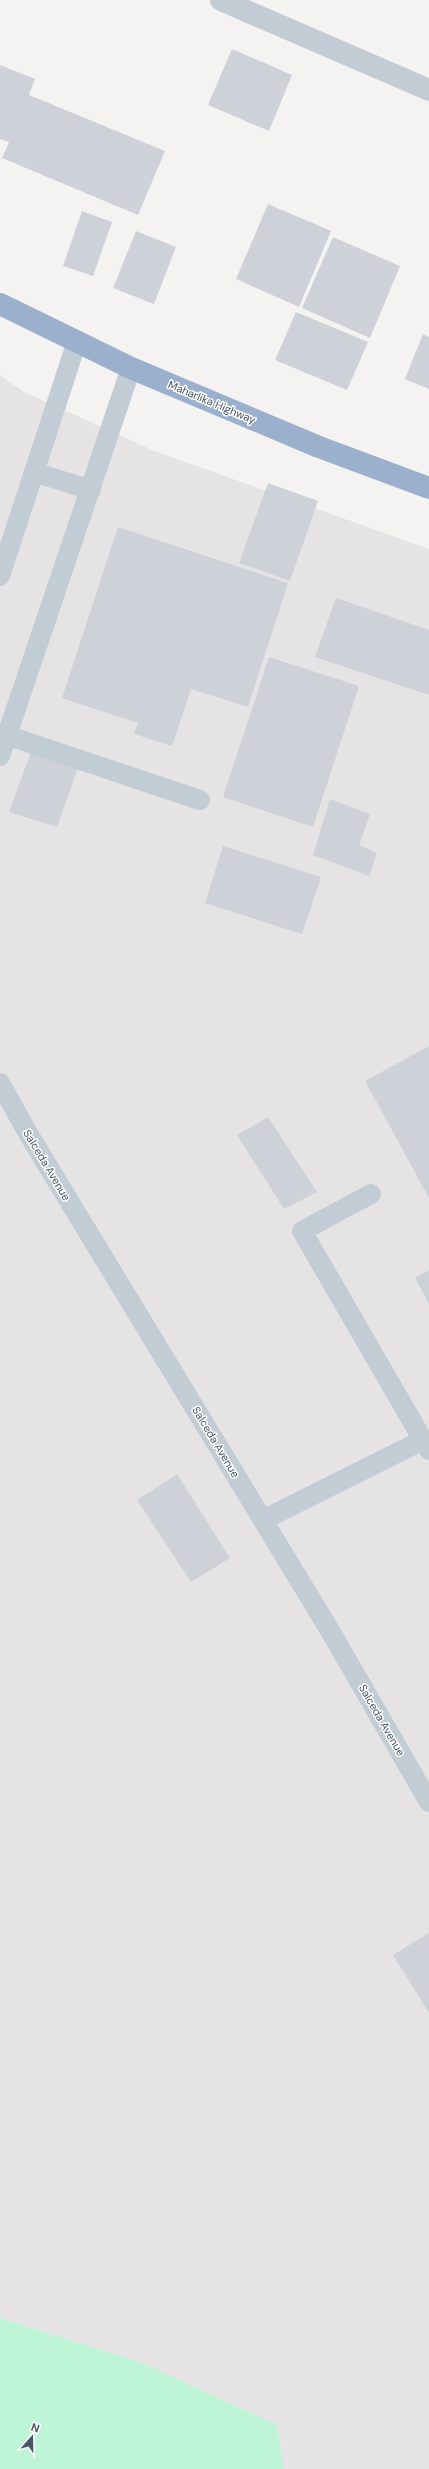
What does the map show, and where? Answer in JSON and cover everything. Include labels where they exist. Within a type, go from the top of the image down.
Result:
[{"type":"highway","name":"Maharlika Highway","points":[[0,304],[132,368],[318,446],[429,488]]},
{"type":"street","points":[[221,0],[429,90]]},
{"type":"lane","points":[[0,576],[77,341]]},
{"type":"lane","points":[[0,756],[4,734],[91,490],[132,368]]},
{"type":"lane","points":[[34,472],[91,490]]},
{"type":"lane","points":[[4,734],[200,800]]},
{"type":"lane","name":"Salceda Avenue","points":[[0,1083],[29,1135],[263,1520],[429,1802]]},
{"type":"lane","points":[[263,1520],[426,1445],[302,1231],[371,1194]]},
{"type":"shaded area","points":[[0,375],[24,392],[152,450],[429,549],[429,2469],[284,2469],[277,2425],[143,2363],[0,2318]]},
{"type":"green space","points":[[0,2318],[143,2363],[277,2425],[284,2469],[0,2469]]},
{"type":"building","points":[[232,49],[292,75],[269,131],[208,105]]},
{"type":"building","points":[[0,65],[35,79],[29,95],[165,151],[138,215],[2,158],[9,142],[0,139]]},
{"type":"building","points":[[268,204],[331,231],[299,307],[236,279]]},
{"type":"building","points":[[82,211],[112,222],[93,276],[63,266]]},
{"type":"building","points":[[136,231],[176,247],[154,304],[113,288]]},
{"type":"building","points":[[333,237],[400,266],[370,338],[302,308]]},
{"type":"building","points":[[296,312],[368,342],[347,390],[275,360]]},
{"type":"building","points":[[423,334],[429,337],[429,389],[405,379]]},
{"type":"building","points":[[268,483],[318,501],[290,581],[239,563]]},
{"type":"building","points":[[118,527],[288,583],[248,707],[191,689],[172,746],[134,734],[138,723],[62,698]]},
{"type":"building","points":[[336,598],[429,630],[429,695],[315,657]]},
{"type":"building","points":[[269,657],[359,686],[313,827],[223,797]]},
{"type":"building","points":[[31,752],[78,768],[57,827],[9,812]]},
{"type":"building","points":[[330,799],[370,814],[359,845],[377,853],[369,876],[313,855]]},
{"type":"building","points":[[223,846],[321,877],[302,934],[205,903]]},
{"type":"building","points":[[429,1046],[429,1198],[365,1081]]},
{"type":"building","points":[[268,1117],[317,1192],[284,1209],[237,1135]]},
{"type":"building","points":[[429,1270],[429,1304],[415,1278]]},
{"type":"building","points":[[177,1474],[230,1558],[191,1582],[137,1500]]},
{"type":"building","points":[[429,1933],[429,2013],[393,1955]]}]
